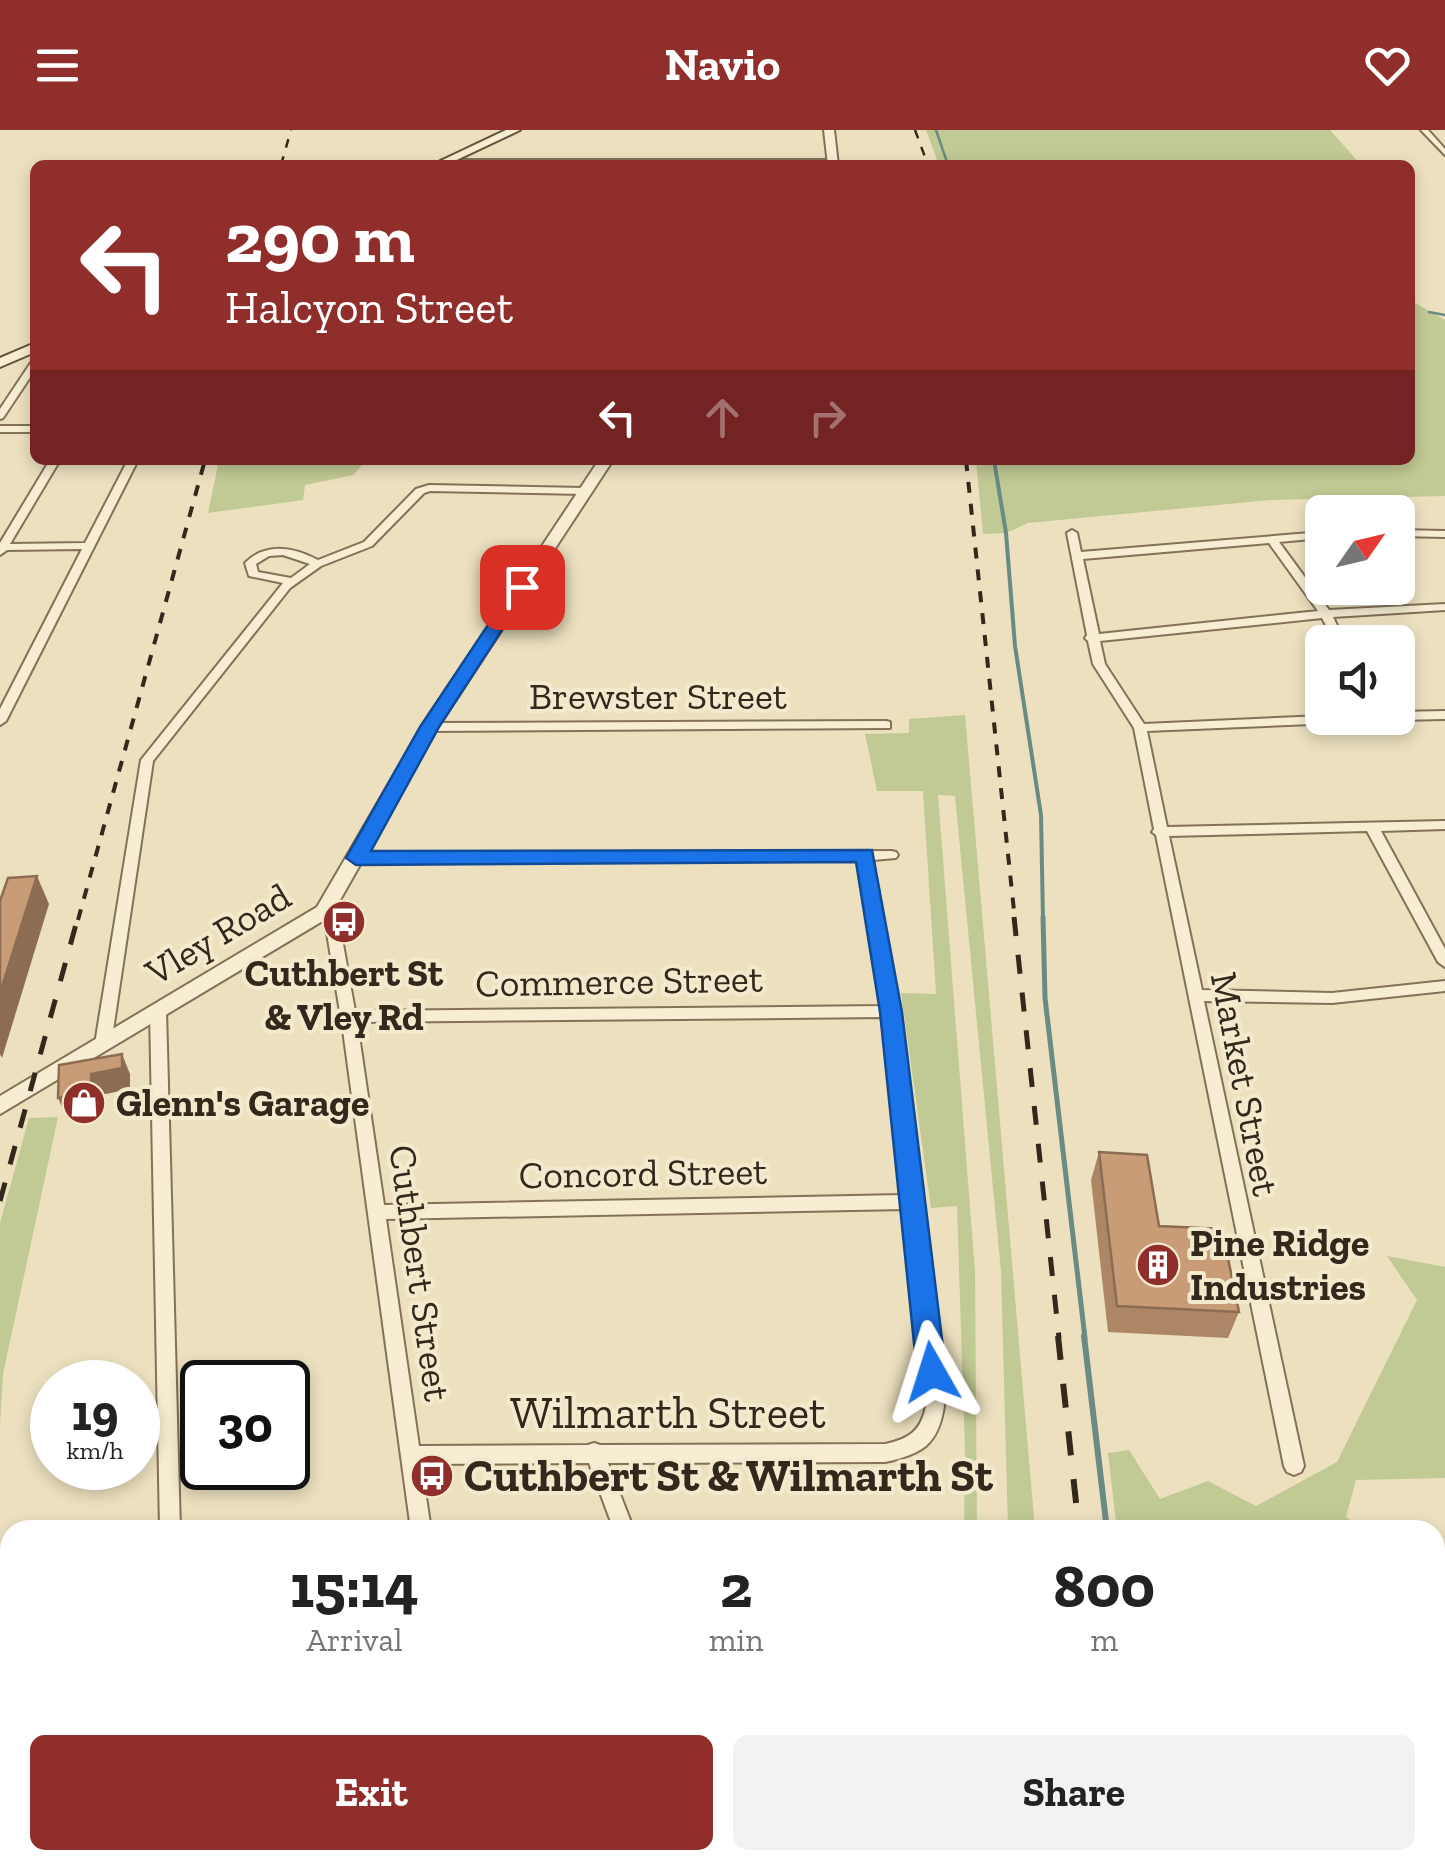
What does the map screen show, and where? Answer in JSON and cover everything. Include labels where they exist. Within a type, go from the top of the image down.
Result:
[{"type":"main road","points":[[449,160],[515,130]]},
{"type":"main road","points":[[0,364],[30,349]]},
{"type":"street","points":[[828,130],[832,160]]},
{"type":"street","points":[[1424,130],[1445,153]]},
{"type":"street","points":[[0,416],[30,371]]},
{"type":"street","points":[[0,429],[30,429]]},
{"type":"street","points":[[1,549],[53,465]]},
{"type":"street","points":[[0,721],[129,465]]},
{"type":"street","name":"Vley Road","points":[[0,1106],[324,911],[430,727],[602,465]]},
{"type":"street","points":[[103,1044],[147,760],[291,581],[317,564],[368,544],[420,491],[440,487],[584,491]]},
{"type":"street","points":[[1072,533],[1091,638],[1110,686],[1140,728],[1305,719]]},
{"type":"street","points":[[1415,533],[1445,534]]},
{"type":"street","points":[[1075,556],[1305,537]]},
{"type":"street","points":[[1272,540],[1332,625]]},
{"type":"street","points":[[1,549],[88,546]]},
{"type":"street","points":[[291,581],[253,574],[250,563],[262,554],[276,551],[303,555],[317,564]]},
{"type":"street","points":[[1091,638],[1326,614],[1445,607]]},
{"type":"street","points":[[0,693],[15,692]]},
{"type":"street","points":[[1415,716],[1445,715]]},
{"type":"street","name":"Brewster Street","points":[[430,727],[886,725]]},
{"type":"street","name":"Market Street","points":[[1140,728],[1294,1466]]},
{"type":"street","points":[[1159,832],[1445,826]]},
{"type":"street","points":[[1372,829],[1444,957]]},
{"type":"street","points":[[865,855],[891,1012],[912,1202]]},
{"type":"street","points":[[356,858],[891,855]]},
{"type":"street","name":"Cuthbert Street","points":[[324,911],[333,927],[348,1017],[419,1520]]},
{"type":"street","points":[[1194,995],[1332,998],[1445,986]]},
{"type":"street","points":[[158,1010],[170,1520]]},
{"type":"street","name":"Commerce Street","points":[[348,1017],[891,1012]]},
{"type":"street","name":"Concord Street","points":[[375,1212],[912,1202]]},
{"type":"street","name":"Wilmarth Street","points":[[410,1455],[885,1452],[924,1441],[932,1428],[936,1406],[912,1202]]},
{"type":"street","points":[[594,1452],[620,1520]]},
{"type":"green space","points":[[926,130],[1330,130],[1357,160],[937,160]]},
{"type":"green space","points":[[1415,303],[1445,320],[1445,496],[1305,495],[1305,499],[1028,523],[1006,533],[983,534],[976,465],[1415,465]]},
{"type":"green space","points":[[218,465],[362,465],[353,475],[305,485],[303,500],[208,513]]},
{"type":"green space","points":[[965,715],[1034,1520],[1008,1520],[1001,1271],[955,796],[938,795],[975,1272],[977,1520],[964,1520],[957,1206],[931,1208],[901,993],[936,994],[923,791],[877,791],[865,734],[909,733],[909,719]]},
{"type":"green space","points":[[58,1117],[3,1374],[0,1424],[0,1223],[29,1118]]},
{"type":"green space","points":[[1387,1256],[1445,1267],[1445,1478],[1356,1480],[1346,1517],[1350,1520],[1116,1520],[1108,1453],[1129,1450],[1160,1499],[1208,1481],[1256,1506],[1337,1462],[1417,1300]]},
{"type":"building","points":[[37,876],[0,993],[0,901],[8,878]]},
{"type":"building","points":[[122,1054],[122,1068],[91,1074],[91,1091],[58,1098],[59,1065]]},
{"type":"building","name":"Pine Ridge Industries","points":[[1099,1152],[1147,1155],[1159,1226],[1222,1229],[1239,1312],[1117,1306]]},
{"type":"waterway","points":[[936,130],[946,160]]},
{"type":"waterway","points":[[1429,312],[1445,315]]},
{"type":"waterway","points":[[995,465],[1006,533],[1015,646],[1041,815],[1043,920]]},
{"type":"waterway","points":[[1043,917],[1045,998],[1085,1338]]},
{"type":"waterway","points":[[1084,1336],[1106,1520]]},
{"type":"railway","points":[[282,160],[291,130]]},
{"type":"railway","points":[[915,130],[926,160]]},
{"type":"railway","points":[[78,920],[204,465]]},
{"type":"railway","points":[[967,465],[1015,920]]},
{"type":"railway","points":[[0,1201],[78,917]]},
{"type":"railway","points":[[1014,917],[1059,1338]]},
{"type":"railway","points":[[1058,1336],[1078,1520]]},
{"type":"place","name":"Cuthbert St & Vley Rd","points":[[344,922]]},
{"type":"place","name":"Glenn's Garage","points":[[84,1103]]},
{"type":"place","name":"Pine Ridge Industries","points":[[1158,1265]]},
{"type":"place","name":"Cuthbert St & Wilmarth St","points":[[432,1476]]},
{"type":"route","points":[[522,587],[398,778],[356,858],[865,855],[870,866],[891,1012],[932,1372]]}]
